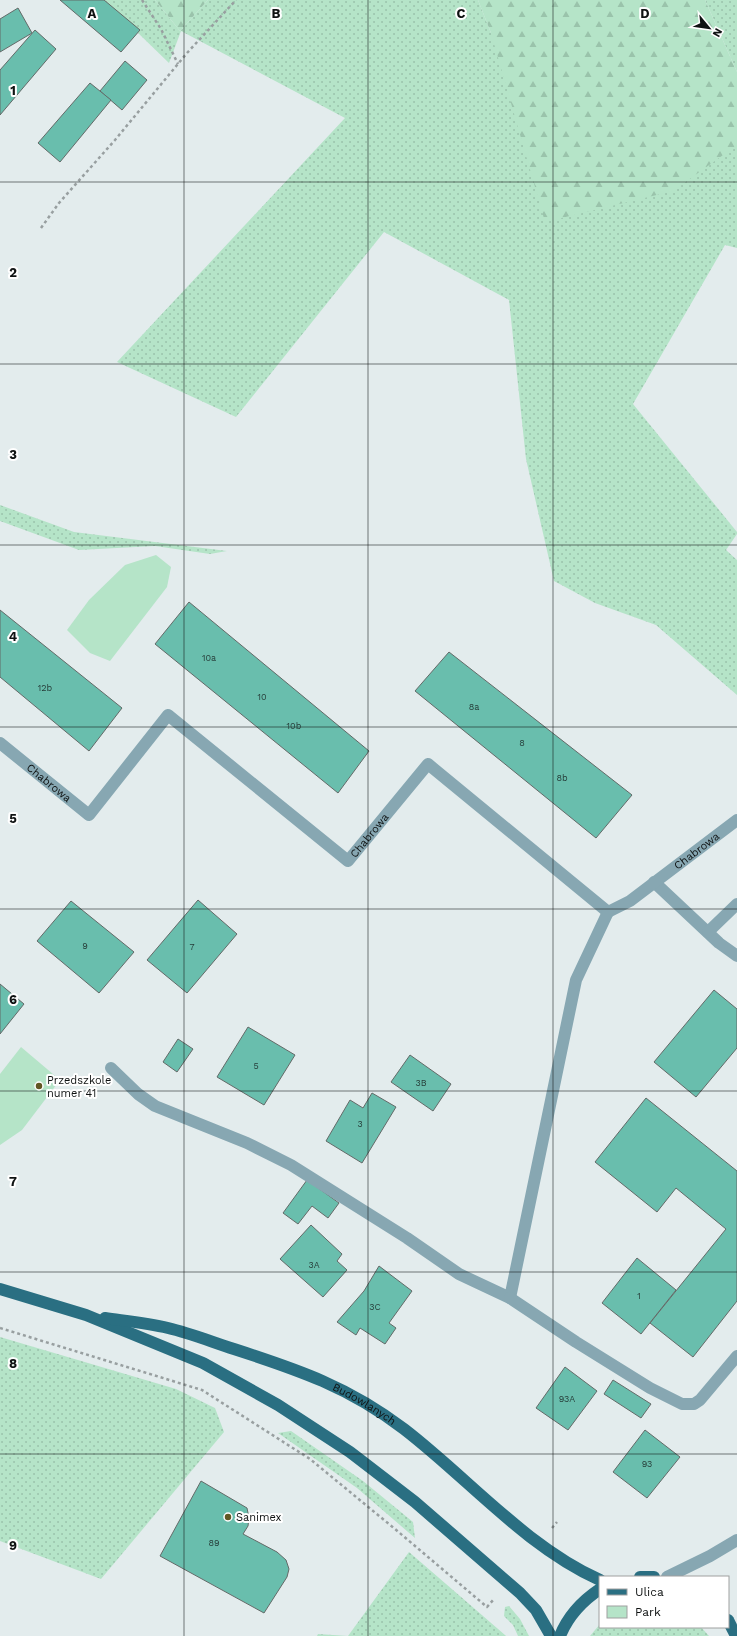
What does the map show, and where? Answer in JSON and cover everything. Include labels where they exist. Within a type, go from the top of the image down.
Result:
[{"type":"main road","name":"Budowlanych","points":[[0,1289],[86,1315],[203,1363],[278,1405],[350,1452],[415,1502],[520,1593],[536,1610],[551,1636]]},
{"type":"main road","name":"Budowlanych","points":[[86,1315],[168,1328],[293,1368],[337,1387],[366,1403],[405,1430],[539,1544],[573,1567],[599,1580]]},
{"type":"main road","points":[[560,1636],[576,1609],[599,1590]]},
{"type":"main road","points":[[729,1622],[736,1636]]},
{"type":"street","name":"Chabrowa","points":[[0,743],[89,815],[168,715],[348,861],[428,764],[608,912],[630,901],[737,820]]},
{"type":"street","points":[[654,882],[719,943],[737,956]]},
{"type":"street","points":[[708,932],[737,904]]},
{"type":"street","points":[[510,1298],[576,980],[608,912]]},
{"type":"street","points":[[111,1068],[138,1094],[155,1106],[247,1143],[291,1165],[407,1238],[459,1274],[510,1298],[650,1388],[682,1404],[694,1404],[700,1400],[737,1356]]},
{"type":"street","points":[[669,1576],[710,1556],[737,1540]]},
{"type":"path","points":[[142,0],[161,29],[178,64]]},
{"type":"path","points":[[40,228],[59,203],[115,140],[178,64],[236,0]]},
{"type":"path","points":[[0,1328],[202,1390],[310,1460],[395,1529],[487,1607],[497,1595]]},
{"type":"green space","points":[[104,0],[155,0],[180,31],[208,0],[478,0],[491,33],[737,145],[737,248],[725,245],[633,404],[737,532],[726,550],[737,560],[737,695],[656,625],[595,603],[554,581],[526,459],[509,300],[384,232],[236,417],[117,362],[345,118],[181,31],[169,63]]},
{"type":"green space","points":[[155,0],[208,0],[180,31]]},
{"type":"green space","points":[[478,0],[705,0],[737,72],[737,145],[673,191],[545,222],[491,33]]},
{"type":"green space","points":[[705,0],[737,0],[737,72]]},
{"type":"green space","points":[[0,505],[74,532],[227,551],[210,554],[155,546],[79,550],[0,521]]},
{"type":"green space","points":[[156,555],[171,567],[167,587],[110,661],[90,653],[67,630],[89,600],[125,565]]},
{"type":"green space","points":[[21,1047],[60,1080],[22,1130],[0,1145],[0,1074]]},
{"type":"green space","points":[[0,1337],[176,1389],[215,1408],[224,1432],[101,1579],[0,1541]]},
{"type":"green space","points":[[291,1431],[363,1481],[413,1522],[415,1538],[357,1488],[278,1433]]},
{"type":"green space","points":[[409,1552],[506,1636],[348,1636]]},
{"type":"green space","points":[[509,1606],[520,1619],[529,1636],[518,1636],[513,1625],[504,1616],[505,1607]]},
{"type":"green space","points":[[599,1625],[599,1628],[702,1628],[709,1636],[590,1636]]},
{"type":"green space","points":[[318,1634],[348,1636],[317,1636]]},
{"type":"building","points":[[60,0],[104,0],[140,30],[121,52]]},
{"type":"building","points":[[18,8],[32,33],[0,52],[0,19]]},
{"type":"building","points":[[35,30],[56,49],[0,115],[0,70]]},
{"type":"building","points":[[125,61],[147,80],[122,110],[100,91]]},
{"type":"building","points":[[90,83],[111,100],[60,162],[38,143]]},
{"type":"building","points":[[189,602],[369,751],[338,793],[155,644]]},
{"type":"building","points":[[0,610],[122,708],[89,751],[0,677]]},
{"type":"building","points":[[449,652],[632,795],[596,838],[415,691]]},
{"type":"building","points":[[198,900],[237,934],[187,993],[147,960]]},
{"type":"building","points":[[71,901],[134,952],[99,993],[37,941]]},
{"type":"building","points":[[0,984],[24,1004],[0,1034]]},
{"type":"building","points":[[714,990],[737,1009],[737,1048],[696,1097],[654,1062]]},
{"type":"building","points":[[248,1027],[295,1055],[264,1105],[217,1077]]},
{"type":"building","points":[[178,1039],[193,1049],[177,1072],[163,1062]]},
{"type":"building","points":[[410,1055],[451,1084],[433,1111],[391,1082]]},
{"type":"building","points":[[372,1093],[396,1107],[362,1163],[326,1141],[350,1100],[363,1108]]},
{"type":"building","points":[[646,1098],[737,1171],[737,1301],[693,1357],[650,1323],[726,1229],[676,1188],[657,1212],[595,1162]]},
{"type":"building","points":[[307,1180],[339,1203],[328,1218],[312,1206],[298,1224],[283,1213]]},
{"type":"building","points":[[311,1225],[342,1254],[337,1261],[347,1270],[323,1297],[280,1259]]},
{"type":"building","points":[[637,1258],[676,1290],[641,1334],[602,1303]]},
{"type":"building","points":[[379,1266],[412,1291],[389,1323],[396,1328],[385,1344],[360,1328],[356,1335],[337,1322],[364,1291]]},
{"type":"building","points":[[565,1367],[597,1391],[568,1430],[536,1408]]},
{"type":"building","points":[[613,1380],[651,1404],[641,1418],[604,1394]]},
{"type":"building","points":[[645,1430],[680,1457],[647,1498],[613,1472]]},
{"type":"building","points":[[201,1481],[247,1508],[249,1518],[248,1526],[243,1534],[277,1552],[286,1560],[289,1569],[287,1577],[264,1613],[160,1556]]},
{"type":"place","name":"Przedszkole numer 41","points":[[39,1086]]},
{"type":"place","name":"Sanimex","points":[[228,1517]]}]
